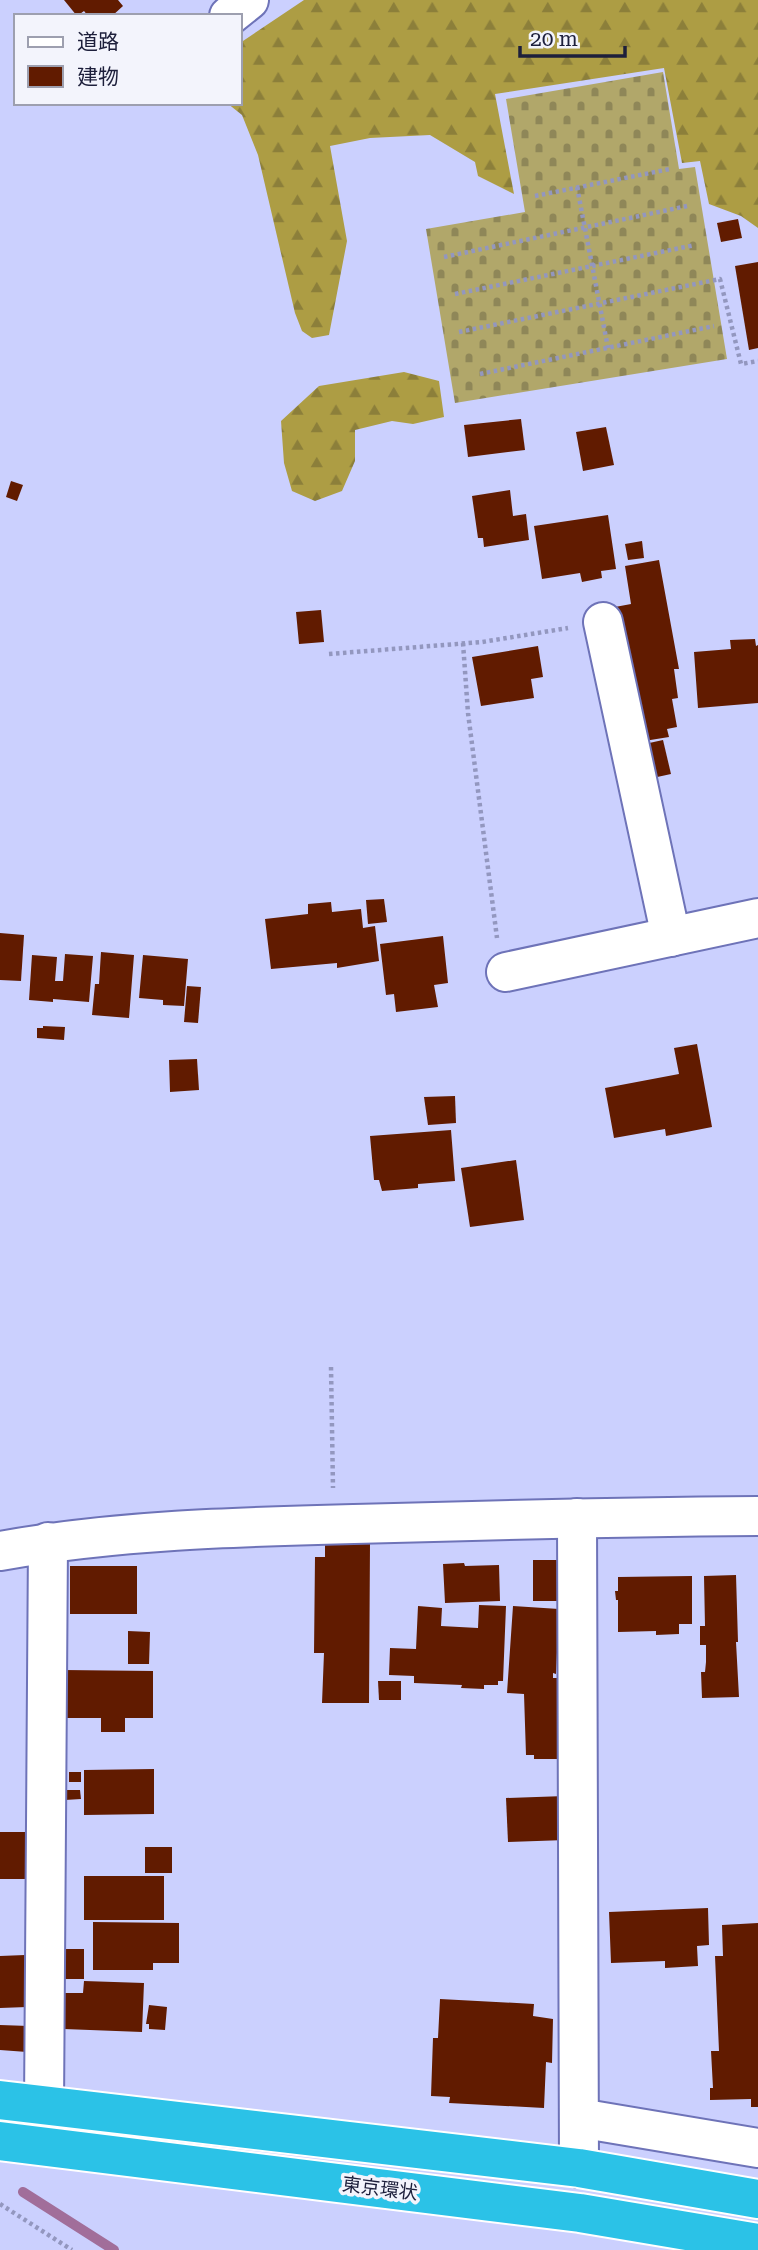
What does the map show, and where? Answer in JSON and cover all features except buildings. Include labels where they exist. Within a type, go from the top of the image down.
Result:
[{"type":"highway","points":[[0,2100],[579,2168],[758,2199]]},
{"type":"highway","name":"東京環状","points":[[0,2141],[580,2213],[758,2243]]},
{"type":"street","points":[[232,14],[249,0]]},
{"type":"street","points":[[603,622],[671,937]]},
{"type":"street","points":[[506,972],[758,918]]},
{"type":"street","points":[[0,1551],[48,1542],[190,1528],[758,1516]]},
{"type":"street","points":[[577,1518],[579,2168]]},
{"type":"street","points":[[44,2106],[48,1542]]},
{"type":"street","points":[[579,2118],[758,2148]]},
{"type":"path","points":[[535,195],[670,170]]},
{"type":"path","points":[[577,187],[608,348]]},
{"type":"path","points":[[444,257],[687,206]]},
{"type":"path","points":[[456,294],[695,245]]},
{"type":"path","points":[[459,332],[720,279],[741,364],[758,361]]},
{"type":"path","points":[[480,374],[714,326]]},
{"type":"path","points":[[329,654],[464,643],[603,622]]},
{"type":"path","points":[[464,643],[468,713],[499,952],[506,972]]},
{"type":"path","points":[[331,1367],[334,1524]]},
{"type":"path","points":[[0,2204],[72,2250]]},
{"type":"green space","points":[[304,0],[758,0],[758,228],[741,216],[709,204],[700,161],[682,163],[664,68],[495,94],[514,194],[478,176],[475,162],[430,135],[370,138],[330,146],[347,241],[329,335],[312,338],[302,331],[295,313],[258,155],[242,115],[230,105],[242,105],[242,42]]},
{"type":"green space","points":[[663,72],[679,169],[695,167],[727,359],[455,403],[426,229],[525,212],[506,99]]},
{"type":"green space","points":[[404,372],[439,381],[444,417],[413,424],[392,421],[355,430],[355,461],[342,491],[315,501],[292,491],[284,463],[281,421],[319,386]]},
{"type":"waterway","points":[[23,2192],[114,2250]]}]
